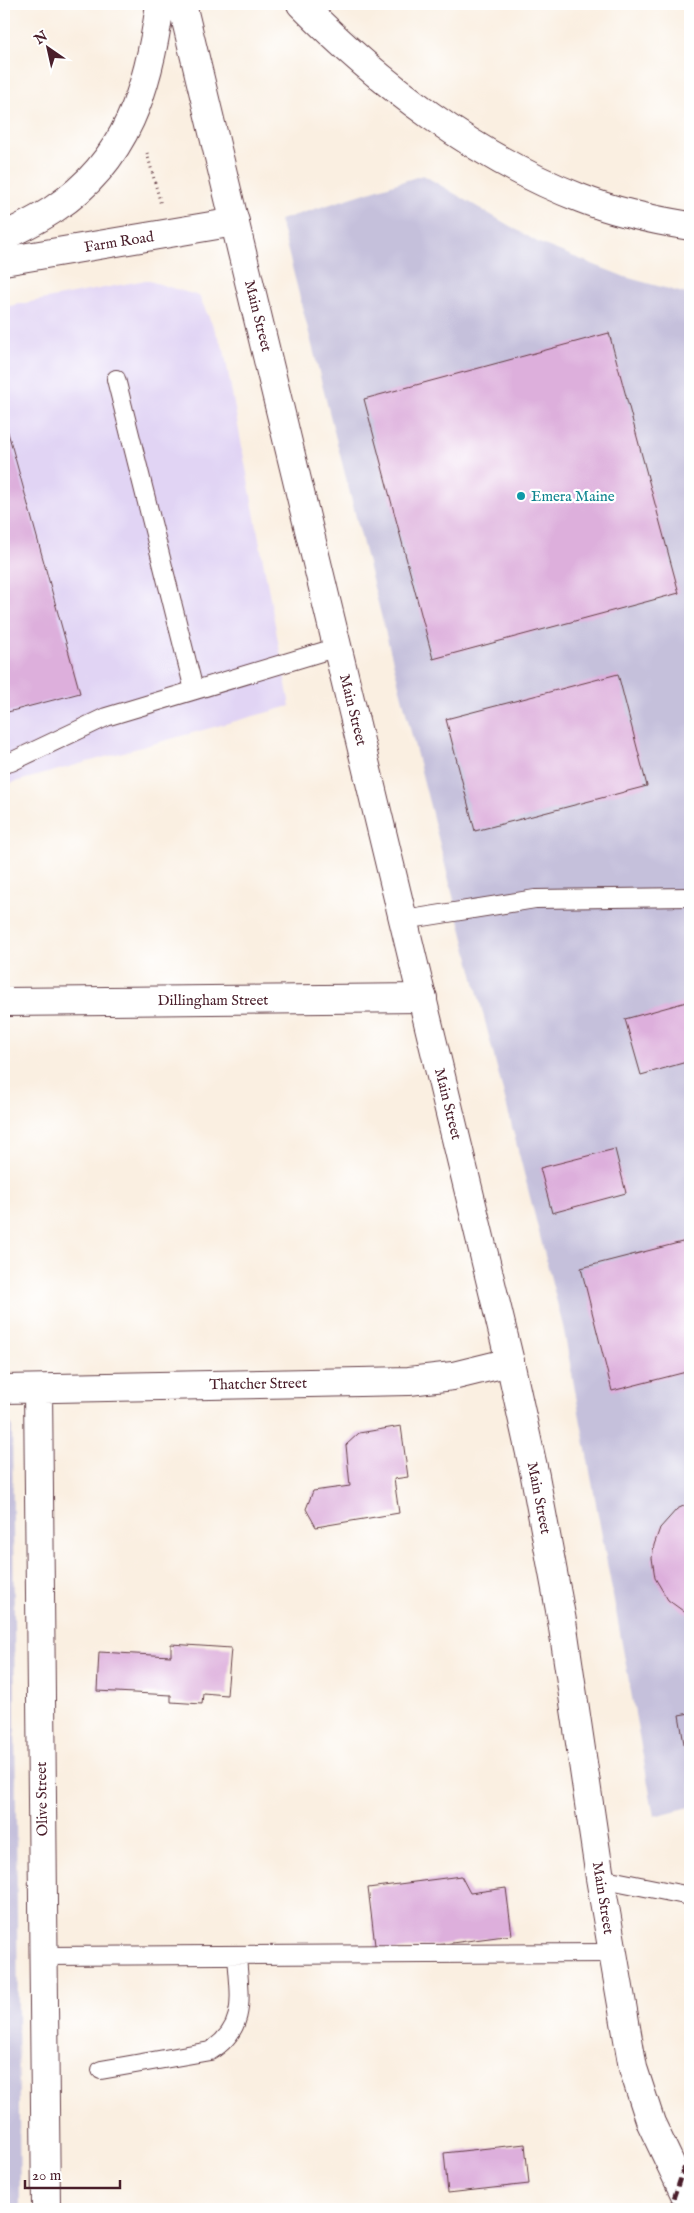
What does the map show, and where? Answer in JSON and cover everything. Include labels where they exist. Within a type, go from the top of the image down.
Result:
[{"type":"main road","points":[[4,236],[54,210],[86,184],[112,155],[130,124],[142,87],[160,4]]},
{"type":"main road","name":"Main Street","points":[[182,4],[510,1362],[535,1476],[562,1620],[600,1878],[633,2068],[651,2123],[690,2205]]},
{"type":"main road","points":[[301,4],[364,63],[391,85],[451,128],[515,167],[581,198],[638,216],[690,226]]},
{"type":"main road","name":"Farm Road","points":[[4,261],[235,222]]},
{"type":"main road","name":"Dillingham Street","points":[[4,1002],[422,998]]},
{"type":"main road","name":"Thatcher Street","points":[[4,1389],[409,1381],[453,1376],[510,1362]]},
{"type":"main road","name":"Olive Street","points":[[38,1389],[46,2209]]},
{"type":"lane","points":[[116,379],[194,690]]},
{"type":"lane","points":[[4,764],[106,717],[338,647]]},
{"type":"lane","points":[[404,920],[535,899],[690,897]]},
{"type":"lane","points":[[600,1878],[690,1896]]},
{"type":"lane","points":[[43,1956],[612,1953]]},
{"type":"lane","points":[[101,2070],[210,2051],[220,2045],[229,2037],[240,2012],[237,1955]]},
{"type":"path","points":[[146,149],[161,206]]},
{"type":"shaded area","points":[[423,175],[539,243],[625,277],[690,295],[690,1807],[654,1816],[563,1326],[280,220]]},
{"type":"shaded area","points":[[146,280],[199,296],[224,350],[290,706],[4,785],[4,307]]},
{"type":"shaded area","points":[[4,1424],[12,1424],[20,2209],[4,2209]]},
{"type":"building","name":"Emera Maine","points":[[609,333],[679,593],[433,659],[364,399]]},
{"type":"building","points":[[4,418],[80,693],[4,713]]},
{"type":"building","points":[[618,674],[647,786],[475,831],[446,719]]},
{"type":"building","points":[[690,1001],[690,1061],[641,1075],[625,1019]]},
{"type":"building","points":[[615,1149],[626,1193],[552,1213],[540,1168]]},
{"type":"building","points":[[690,1240],[690,1371],[612,1391],[581,1268]]},
{"type":"building","points":[[401,1426],[408,1477],[394,1479],[399,1513],[316,1527],[306,1509],[313,1491],[350,1486],[346,1445],[359,1433]]},
{"type":"building","points":[[690,1503],[690,1616],[668,1600],[655,1578],[652,1558],[660,1528],[677,1509]]},
{"type":"building","points":[[171,1644],[231,1648],[227,1695],[203,1693],[202,1704],[171,1702],[171,1695],[97,1691],[99,1652],[171,1656]]},
{"type":"building","points":[[690,1713],[690,1760],[687,1761],[679,1715]]},
{"type":"building","points":[[461,1876],[470,1893],[506,1888],[512,1935],[376,1953],[368,1888]]},
{"type":"building","points":[[525,2144],[529,2184],[448,2193],[444,2153]]},
{"type":"railway","points":[[670,2209],[690,2150]]},
{"type":"place","name":"Emera Maine","points":[[521,496]]}]
